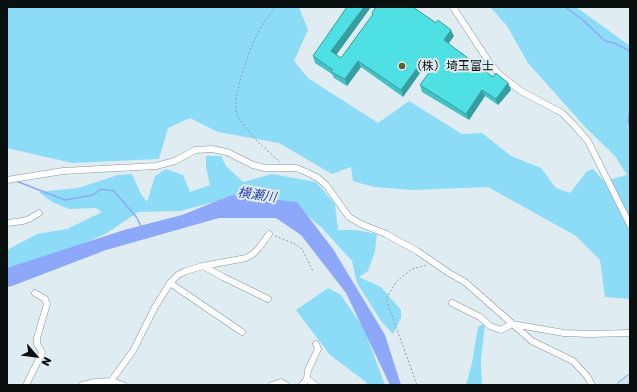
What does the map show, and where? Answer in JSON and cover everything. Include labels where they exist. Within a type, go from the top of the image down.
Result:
[{"type":"main road","points":[[621,385],[630,378]]},
{"type":"street","points":[[453,7],[488,62],[500,75],[521,91],[562,113],[588,141],[630,225]]},
{"type":"street","points":[[7,180],[63,171],[156,166],[175,161],[195,150],[212,149],[227,152],[253,165],[265,168],[296,168],[318,178],[326,185],[349,217],[361,224],[386,234],[417,251],[433,263],[464,282],[532,341],[573,361],[587,376],[592,385]]},
{"type":"street","points":[[7,223],[29,219],[39,213]]},
{"type":"street","points":[[111,381],[133,351],[155,307],[170,283],[178,275],[203,266],[246,258],[260,248],[269,234]]},
{"type":"street","points":[[203,266],[268,299]]},
{"type":"street","points":[[170,283],[242,332]]},
{"type":"street","points":[[26,385],[42,352],[37,344],[37,338],[48,304],[45,299],[35,293]]},
{"type":"street","points":[[452,303],[480,317],[490,326],[501,330],[512,324],[564,333],[630,333]]},
{"type":"street","points":[[302,385],[307,379],[308,370],[318,349],[316,344]]},
{"type":"street","points":[[307,379],[315,385]]},
{"type":"street","points":[[82,385],[111,381],[123,385]]},
{"type":"street","points":[[272,385],[281,382],[286,385]]},
{"type":"path","points":[[275,7],[261,27],[250,48],[236,99],[236,111],[238,118],[256,140],[286,168]]},
{"type":"path","points":[[269,234],[295,244],[302,249],[312,272]]},
{"type":"path","points":[[417,385],[386,299],[396,282],[412,269],[433,263]]},
{"type":"shaded area","points":[[7,7],[299,7],[308,30],[294,61],[308,78],[378,123],[409,101],[462,134],[482,133],[511,156],[541,168],[556,188],[570,193],[587,171],[593,169],[604,181],[627,175],[615,156],[586,128],[528,63],[507,26],[490,7],[576,7],[630,46],[630,299],[605,297],[600,260],[576,236],[488,187],[411,190],[374,187],[353,181],[351,167],[332,174],[279,143],[218,132],[190,118],[168,128],[159,159],[72,163],[7,148]]},
{"type":"shaded area","points":[[206,156],[221,156],[226,166],[243,182],[272,174],[316,182],[335,204],[338,230],[356,230],[377,234],[375,251],[368,271],[359,277],[381,287],[401,310],[401,318],[393,334],[381,321],[357,283],[352,261],[322,228],[297,207],[264,194],[239,201],[210,203],[180,211],[138,212],[107,233],[47,260],[7,274],[7,250],[37,234],[67,229],[102,212],[96,208],[69,209],[52,202],[39,192],[78,188],[118,175],[132,174],[141,194],[147,202],[155,176],[166,169],[183,175],[190,192],[210,185],[206,167]]},
{"type":"shaded area","points":[[232,195],[297,202],[333,249],[385,335],[401,385],[390,385],[346,293],[301,235],[276,218],[219,218],[106,250],[7,287],[7,268],[124,230],[182,215]]},
{"type":"shaded area","points":[[328,288],[341,295],[364,329],[385,385],[367,385],[366,382],[330,355],[296,310]]},
{"type":"shaded area","points":[[485,323],[481,360],[482,385],[466,385],[472,363],[478,327]]},
{"type":"building","points":[[347,7],[364,7],[331,51],[341,58],[373,14],[372,13],[376,7],[413,7],[436,23],[438,20],[451,30],[444,40],[493,77],[496,73],[508,83],[496,99],[482,90],[466,114],[420,85],[433,67],[423,60],[401,90],[358,61],[345,79],[331,72],[333,70],[313,56]]},
{"type":"waterway","points":[[565,7],[583,20],[605,41],[614,43],[630,51]]},
{"type":"waterway","points":[[630,110],[628,122],[630,124]]},
{"type":"waterway","points":[[16,181],[65,200],[93,195],[101,189],[114,191],[137,218],[141,226]]},
{"type":"place","name":"（株）埼玉富士","points":[[402,66]]},
{"type":"water label","name":"横瀬川","points":[[257,195]]}]
